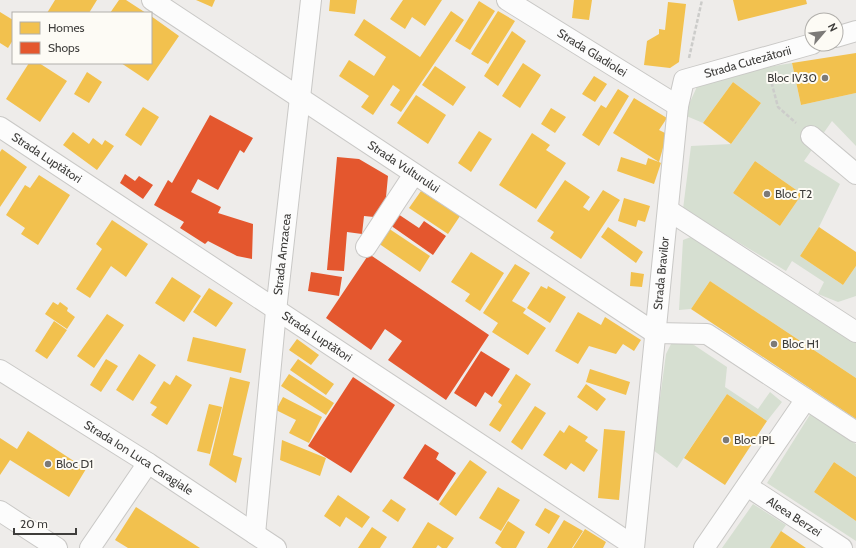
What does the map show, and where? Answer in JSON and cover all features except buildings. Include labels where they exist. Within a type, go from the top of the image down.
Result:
[{"type":"street","name":"Strada Vulturului","points":[[152,0],[655,333]]},
{"type":"street","name":"Strada Amzacea","points":[[255,534],[276,310],[311,0]]},
{"type":"street","name":"Strada Gladiolei","points":[[507,0],[678,106]]},
{"type":"street","points":[[844,35],[856,31]]},
{"type":"street","name":"Strada Cutezătorii","points":[[684,80],[804,46]]},
{"type":"street","name":"Strada Bravilor","points":[[634,547],[678,106],[684,80]]},
{"type":"street","name":"Strada Luptători","points":[[0,127],[634,547]]},
{"type":"street","points":[[811,136],[856,174]]},
{"type":"street","points":[[366,247],[414,174]]},
{"type":"street","points":[[668,210],[854,328]]},
{"type":"street","points":[[655,333],[707,334],[856,432]]},
{"type":"street","name":"Strada Ion Luca Caragiale","points":[[0,370],[148,463],[276,548]]},
{"type":"street","points":[[704,548],[806,399]]},
{"type":"street","points":[[90,548],[148,463]]},
{"type":"street","name":"Aleea Berzei","points":[[746,486],[842,548]]},
{"type":"street","points":[[0,510],[57,548]]},
{"type":"path","points":[[684,80],[702,0]]},
{"type":"path","points":[[765,57],[778,107],[811,136]]},
{"type":"green space","points":[[792,63],[801,105],[856,93],[856,146],[832,121],[804,161],[840,184],[819,227],[800,256],[843,285],[856,266],[856,296],[838,302],[818,294],[824,282],[792,261],[786,271],[683,209],[691,146],[731,144],[761,103],[733,82],[703,123],[684,115],[701,78]],"holes":[[[755,161],[802,194],[780,226],[733,193]]]},
{"type":"green space","points":[[696,235],[856,342],[856,378],[710,281],[691,309],[679,310],[683,240]]},
{"type":"green space","points":[[673,340],[691,343],[727,367],[725,387],[758,409],[770,392],[782,402],[767,421],[727,394],[677,468],[653,450],[666,354]]},
{"type":"green space","points":[[811,413],[856,444],[856,477],[834,462],[814,492],[856,521],[856,541],[767,483]]},
{"type":"green space","points":[[753,504],[786,525],[770,548],[722,548]]},
{"type":"place","name":"Bloc IV30","points":[[825,78]]},
{"type":"place","name":"Bloc T2","points":[[767,194]]},
{"type":"place","name":"Bloc H1","points":[[774,344]]},
{"type":"place","name":"Bloc IPL","points":[[726,440]]},
{"type":"place","name":"Bloc D1","points":[[48,464]]}]
